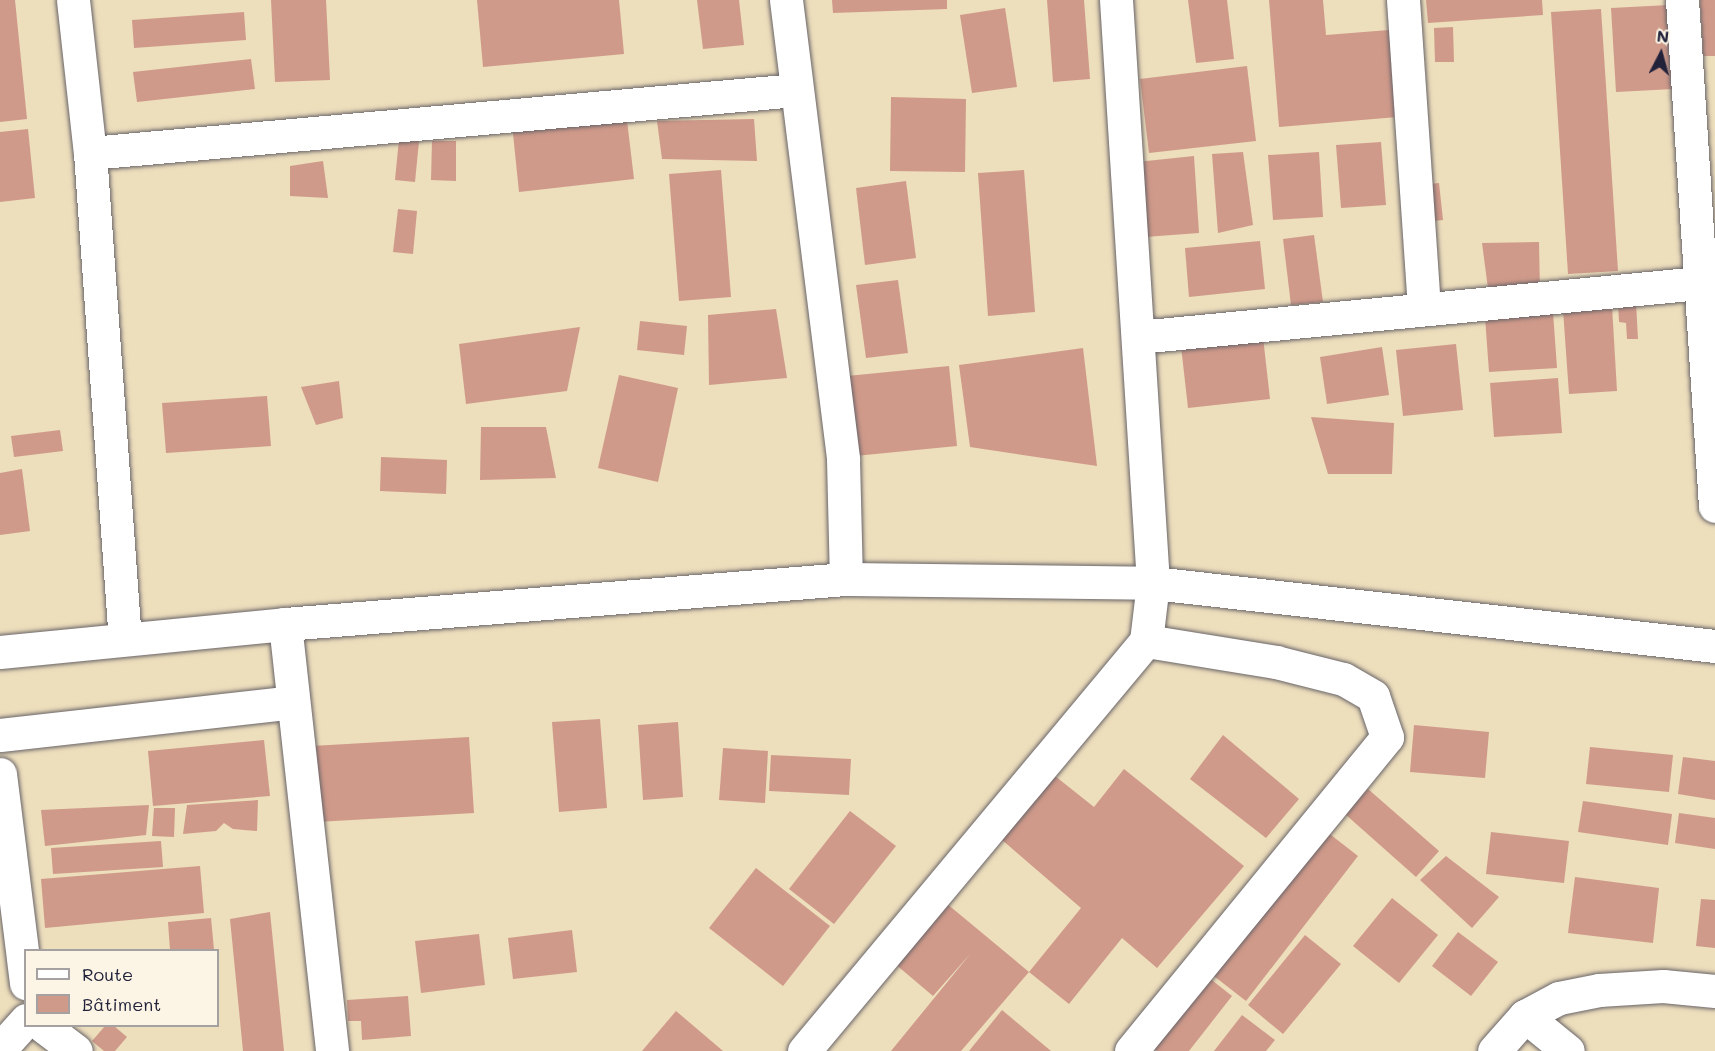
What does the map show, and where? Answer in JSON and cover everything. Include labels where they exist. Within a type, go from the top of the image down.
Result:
[{"type":"street","points":[[73,0],[90,153],[125,639]]},
{"type":"street","points":[[786,0],[843,459],[846,579]]},
{"type":"street","points":[[810,1049],[1146,641],[1153,583],[1116,0]]},
{"type":"street","points":[[1403,0],[1424,308]]},
{"type":"street","points":[[1682,0],[1715,506]]},
{"type":"street","points":[[90,153],[796,90]]},
{"type":"street","points":[[1138,337],[1700,283]]},
{"type":"street","points":[[0,652],[285,624],[846,579],[1153,583],[1715,646]]},
{"type":"street","points":[[285,624],[332,1051]]},
{"type":"street","points":[[1131,1051],[1387,737],[1372,696],[1343,679],[1276,662],[1146,641]]},
{"type":"street","points":[[0,735],[292,702]]},
{"type":"street","points":[[0,774],[24,967]]},
{"type":"street","points":[[1494,1051],[1525,1017],[1559,998],[1599,990],[1663,986],[1715,990]]},
{"type":"street","points":[[1525,1017],[1568,1051]]},
{"type":"street","points":[[0,1049],[24,1022]]},
{"type":"street","points":[[44,1027],[76,1051]]},
{"type":"building","points":[[0,0],[15,0],[27,119],[0,122]]},
{"type":"building","points":[[271,0],[326,0],[330,80],[275,82]]},
{"type":"building","points":[[477,0],[619,0],[624,54],[483,67]]},
{"type":"building","points":[[697,0],[739,0],[744,45],[703,49]]},
{"type":"building","points":[[832,0],[947,0],[947,9],[833,13]]},
{"type":"building","points":[[1047,0],[1084,0],[1090,79],[1053,82]]},
{"type":"building","points":[[1188,0],[1227,0],[1234,59],[1196,63]]},
{"type":"building","points":[[1269,0],[1323,0],[1326,35],[1389,30],[1397,117],[1279,127]]},
{"type":"building","points":[[1426,0],[1542,0],[1543,15],[1428,23]]},
{"type":"building","points":[[1700,0],[1715,0],[1715,56],[1703,56]]},
{"type":"building","points":[[1669,5],[1673,89],[1616,92],[1611,8]]},
{"type":"building","points":[[1005,8],[1017,87],[972,93],[960,15]]},
{"type":"building","points":[[1601,9],[1618,271],[1568,274],[1551,12]]},
{"type":"building","points":[[244,12],[246,40],[134,48],[132,20]]},
{"type":"building","points":[[1453,27],[1454,62],[1435,62],[1434,28]]},
{"type":"building","points":[[251,59],[255,89],[137,102],[133,72]]},
{"type":"building","points":[[1247,66],[1256,141],[1149,153],[1140,79]]},
{"type":"building","points":[[891,97],[966,99],[965,172],[890,171]]},
{"type":"building","points":[[626,112],[634,179],[519,192],[512,124]]},
{"type":"building","points":[[754,119],[757,161],[662,159],[657,121]]},
{"type":"building","points":[[28,129],[35,198],[0,202],[0,132]]},
{"type":"building","points":[[399,139],[419,141],[415,182],[395,180]]},
{"type":"building","points":[[432,141],[456,141],[456,181],[431,180]]},
{"type":"building","points":[[1381,142],[1386,205],[1341,208],[1336,145]]},
{"type":"building","points":[[1243,152],[1253,225],[1218,233],[1212,154]]},
{"type":"building","points":[[1319,152],[1323,217],[1273,220],[1268,155]]},
{"type":"building","points":[[1194,156],[1199,233],[1145,237],[1137,162]]},
{"type":"building","points":[[323,161],[328,198],[290,196],[290,166]]},
{"type":"building","points":[[721,170],[731,297],[679,301],[669,174]]},
{"type":"building","points":[[1024,170],[1035,312],[988,316],[978,173]]},
{"type":"building","points":[[906,181],[916,258],[865,265],[856,188]]},
{"type":"building","points":[[1439,183],[1443,220],[1425,222],[1421,185]]},
{"type":"building","points":[[398,209],[417,211],[413,254],[393,252]]},
{"type":"building","points":[[1314,235],[1323,302],[1291,305],[1283,239]]},
{"type":"building","points":[[1260,241],[1265,289],[1189,297],[1185,248]]},
{"type":"building","points":[[1539,242],[1540,293],[1489,296],[1482,243]]},
{"type":"building","points":[[898,280],[908,353],[866,358],[856,285]]},
{"type":"building","points":[[1636,302],[1638,339],[1627,339],[1626,323],[1619,322],[1618,303]]},
{"type":"building","points":[[1612,306],[1617,391],[1569,394],[1563,310]]},
{"type":"building","points":[[776,309],[787,378],[709,385],[708,315]]},
{"type":"building","points":[[1553,312],[1557,368],[1489,372],[1485,317]]},
{"type":"building","points":[[640,321],[687,326],[684,355],[637,350]]},
{"type":"building","points":[[580,327],[567,391],[466,404],[459,344]]},
{"type":"building","points":[[1263,337],[1270,399],[1188,408],[1181,346]]},
{"type":"building","points":[[1456,344],[1463,410],[1403,416],[1396,350]]},
{"type":"building","points":[[1382,347],[1389,395],[1327,404],[1320,357]]},
{"type":"building","points":[[1083,348],[1097,466],[970,447],[959,365]]},
{"type":"building","points":[[949,366],[957,446],[855,456],[847,376]]},
{"type":"building","points":[[619,375],[678,388],[658,482],[598,468]]},
{"type":"building","points":[[1558,378],[1562,433],[1494,437],[1490,383]]},
{"type":"building","points":[[339,381],[343,418],[316,425],[301,387]]},
{"type":"building","points":[[267,396],[271,446],[166,453],[162,403]]},
{"type":"building","points":[[1311,417],[1394,423],[1392,474],[1328,474]]},
{"type":"building","points":[[481,427],[546,427],[556,478],[480,480]]},
{"type":"building","points":[[60,430],[63,451],[14,457],[11,436]]},
{"type":"building","points":[[381,457],[447,460],[446,494],[380,491]]},
{"type":"building","points":[[22,469],[30,531],[0,535],[0,473]]},
{"type":"building","points":[[600,719],[607,808],[559,812],[552,722]]},
{"type":"building","points":[[678,722],[683,797],[643,800],[638,725]]},
{"type":"building","points":[[1414,725],[1489,732],[1485,778],[1410,772]]},
{"type":"building","points":[[1223,735],[1299,799],[1266,838],[1190,779]]},
{"type":"building","points":[[469,737],[474,813],[317,822],[312,746]]},
{"type":"building","points":[[264,740],[270,796],[153,806],[148,751]]},
{"type":"building","points":[[1590,747],[1673,755],[1669,792],[1586,784]]},
{"type":"building","points":[[723,748],[768,751],[765,803],[719,800]]},
{"type":"building","points":[[771,755],[851,759],[849,795],[769,791]]},
{"type":"building","points":[[1683,757],[1715,761],[1715,800],[1678,794]]},
{"type":"building","points":[[1124,769],[1244,866],[1157,968],[1122,938],[1069,1004],[1029,972],[1081,908],[1001,839],[1055,776],[1094,807]]},
{"type":"building","points":[[1368,789],[1439,851],[1416,877],[1345,814]]},
{"type":"building","points":[[258,800],[257,831],[233,829],[224,823],[216,831],[183,834],[187,805]]},
{"type":"building","points":[[1583,801],[1672,814],[1668,845],[1578,832]]},
{"type":"building","points":[[149,805],[146,835],[45,846],[41,810]]},
{"type":"building","points":[[154,808],[175,808],[174,837],[152,836]]},
{"type":"building","points":[[850,811],[896,846],[834,924],[789,889]]},
{"type":"building","points":[[1679,813],[1715,818],[1715,849],[1675,843]]},
{"type":"building","points":[[1322,828],[1358,856],[1246,1001],[1210,973]]},
{"type":"building","points":[[1491,832],[1569,841],[1564,883],[1486,874]]},
{"type":"building","points":[[161,841],[163,867],[53,874],[51,848]]},
{"type":"building","points":[[1446,856],[1499,897],[1472,928],[1420,880]]},
{"type":"building","points":[[200,866],[204,913],[45,928],[41,879]]},
{"type":"building","points":[[756,868],[830,926],[783,986],[709,928]]},
{"type":"building","points":[[1575,877],[1659,888],[1653,943],[1568,933]]},
{"type":"building","points":[[1392,898],[1438,935],[1399,983],[1353,946]]},
{"type":"building","points":[[1701,899],[1715,900],[1715,948],[1696,946]]},
{"type":"building","points":[[946,903],[1029,972],[961,1051],[891,1051],[971,953],[933,996],[894,963]]},
{"type":"building","points":[[270,912],[284,1051],[243,1051],[230,919]]},
{"type":"building","points":[[211,918],[214,949],[170,949],[168,922]]},
{"type":"building","points":[[572,930],[577,972],[513,979],[508,938]]},
{"type":"building","points":[[1458,932],[1498,962],[1471,996],[1432,966]]},
{"type":"building","points":[[479,934],[485,985],[421,993],[415,941]]},
{"type":"building","points":[[1305,935],[1341,964],[1283,1034],[1248,1005]]},
{"type":"building","points":[[1208,977],[1232,996],[1189,1051],[1157,1051],[1153,1048]]},
{"type":"building","points":[[408,996],[411,1036],[362,1040],[361,1021],[348,1021],[347,1000]]},
{"type":"building","points":[[1002,1010],[1051,1051],[969,1051]]},
{"type":"building","points":[[676,1011],[723,1051],[642,1051]]},
{"type":"building","points":[[1242,1015],[1275,1040],[1266,1051],[1214,1051]]},
{"type":"building","points":[[104,1027],[115,1027],[127,1037],[115,1051],[104,1051],[92,1041]]}]
